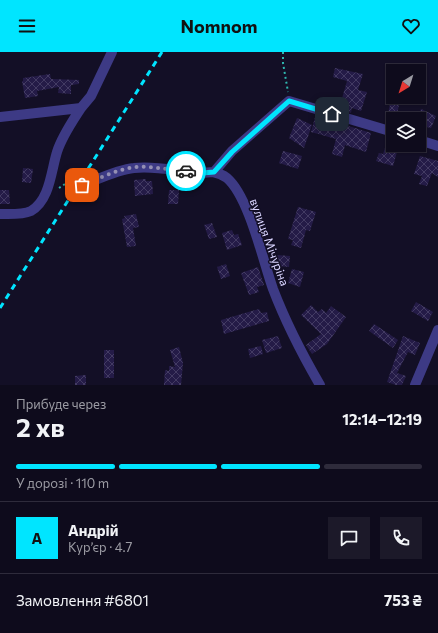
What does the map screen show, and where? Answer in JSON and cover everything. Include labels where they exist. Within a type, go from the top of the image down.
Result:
[{"type":"street","points":[[0,214],[24,213],[39,204],[49,182],[64,136],[81,108],[91,96],[112,52]]},
{"type":"street","points":[[214,172],[232,152],[289,101],[386,130]]},
{"type":"street","points":[[0,118],[81,108]]},
{"type":"street","points":[[426,142],[438,146]]},
{"type":"street","points":[[224,161],[224,172],[227,178]]},
{"type":"street","points":[[82,185],[114,173],[146,167],[202,173],[214,172],[227,178]]},
{"type":"street","name":"вулиця Мічуріна","points":[[227,178],[240,197],[249,218],[280,308],[320,385]]},
{"type":"street","points":[[415,385],[438,330]]},
{"type":"path","points":[[283,52],[283,63],[289,101]]},
{"type":"path","points":[[43,198],[71,180],[82,185]]},
{"type":"building","points":[[335,68],[363,74],[358,90],[367,92],[361,111],[352,108],[351,113],[339,109],[347,81],[333,77]]},
{"type":"building","points":[[50,74],[51,79],[79,80],[79,84],[71,85],[71,94],[58,93],[59,87],[37,91],[38,96],[25,98],[22,81],[23,78]]},
{"type":"building","points":[[390,104],[399,105],[398,112],[388,112]]},
{"type":"building","points":[[421,109],[436,116],[431,128],[427,127],[426,129],[426,112],[420,112]]},
{"type":"building","points":[[315,117],[371,133],[366,152],[345,145],[342,157],[332,154],[336,139],[311,132]]},
{"type":"building","points":[[297,118],[312,125],[304,148],[289,138]]},
{"type":"building","points":[[386,145],[386,152],[397,152],[393,166],[376,161],[379,153],[383,154]]},
{"type":"building","points":[[283,151],[302,156],[298,169],[279,163]]},
{"type":"building","points":[[420,156],[438,161],[438,177],[432,173],[427,186],[419,184],[422,176],[414,174]]},
{"type":"building","points":[[23,168],[33,169],[31,183],[22,182]]},
{"type":"building","points":[[146,179],[146,181],[152,181],[153,194],[135,196],[134,180]]},
{"type":"building","points":[[0,190],[9,190],[10,204],[0,204]]},
{"type":"building","points":[[169,190],[179,190],[178,204],[168,204]]},
{"type":"building","points":[[298,207],[316,212],[310,231],[306,230],[301,248],[291,245],[293,240],[288,239]]},
{"type":"building","points":[[136,214],[139,227],[133,228],[136,246],[127,247],[122,219],[125,218],[124,216]]},
{"type":"building","points":[[212,223],[217,237],[209,239],[204,225]]},
{"type":"building","points":[[232,230],[234,235],[238,234],[242,245],[227,250],[222,233]]},
{"type":"building","points":[[277,255],[290,256],[289,267],[276,266]]},
{"type":"building","points":[[226,264],[230,276],[221,279],[217,267]]},
{"type":"building","points":[[258,267],[264,285],[257,287],[259,292],[249,295],[241,273]]},
{"type":"building","points":[[292,269],[304,272],[300,287],[288,283]]},
{"type":"building","points":[[416,302],[433,312],[428,321],[411,311]]},
{"type":"building","points":[[311,305],[318,312],[322,309],[326,313],[331,306],[346,317],[327,344],[312,354],[306,345],[321,334],[301,315]]},
{"type":"building","points":[[259,309],[261,313],[267,312],[269,321],[224,334],[221,320]]},
{"type":"building","points":[[374,324],[398,340],[393,348],[369,331]]},
{"type":"building","points":[[278,336],[282,348],[266,353],[262,340]]},
{"type":"building","points":[[403,336],[420,343],[415,355],[408,352],[397,373],[406,376],[402,385],[396,385],[387,382]]},
{"type":"building","points":[[261,346],[263,354],[250,358],[248,349]]},
{"type":"building","points":[[179,347],[183,363],[181,385],[164,385],[165,370],[169,371],[169,366],[175,367],[170,350]]},
{"type":"building","points":[[104,350],[114,350],[114,378],[104,378]]},
{"type":"building","points":[[86,375],[86,385],[75,385],[75,376]]},
{"type":"railway","points":[[0,308],[162,52]]},
{"type":"way so far","points":[[82,185],[126,169],[146,167],[186,171]]},
{"type":"route","points":[[186,171],[202,173],[214,172],[232,152],[289,101],[332,114]]}]
